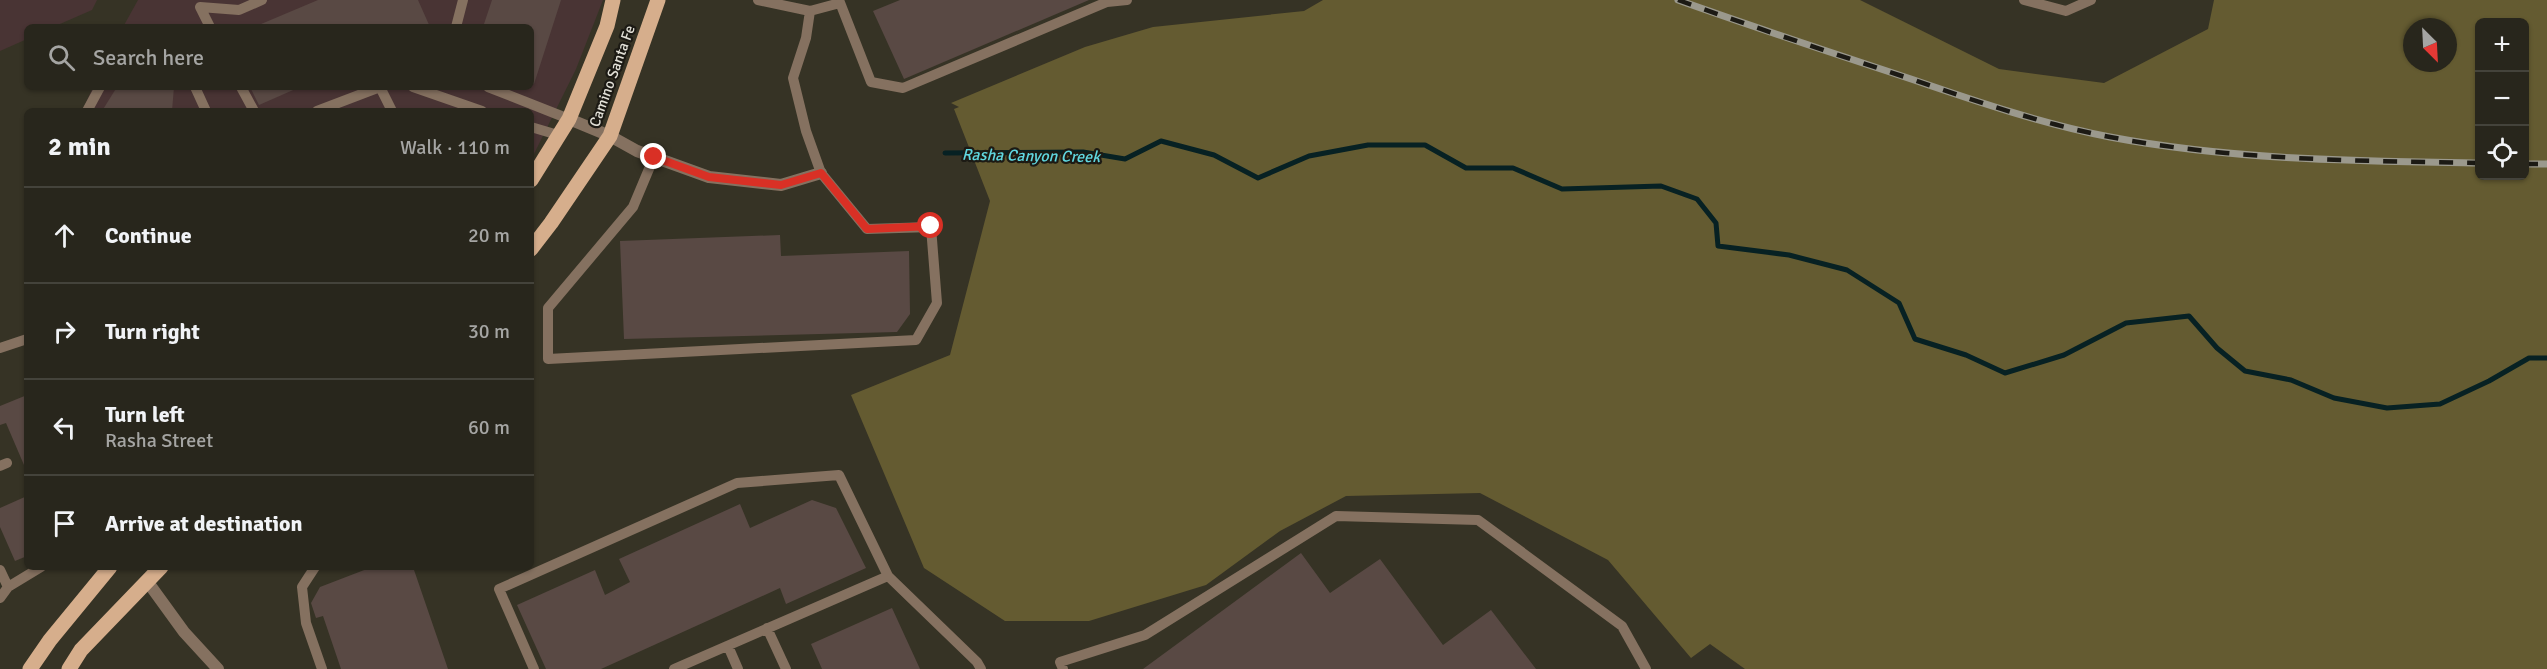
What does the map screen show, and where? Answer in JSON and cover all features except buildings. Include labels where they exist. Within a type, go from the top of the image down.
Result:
[{"type":"main road","name":"Camino Santa Fe","points":[[534,175],[569,119],[607,26],[613,0]]},
{"type":"main road","name":"Camino Santa Fe","points":[[534,245],[610,136],[658,0]]},
{"type":"main road","points":[[30,669],[50,640],[108,570]]},
{"type":"main road","points":[[69,669],[81,650],[158,570]]},
{"type":"street","points":[[569,119],[654,157],[709,177],[781,185],[821,173]]},
{"type":"street","points":[[147,581],[184,632],[218,669]]},
{"type":"lane","points":[[208,24],[200,7],[239,10],[262,0]]},
{"type":"lane","points":[[457,24],[463,0]]},
{"type":"lane","points":[[758,0],[810,11],[840,2],[871,82],[903,88],[1106,1],[1127,0]]},
{"type":"lane","points":[[2024,0],[2066,11],[2091,0]]},
{"type":"lane","points":[[654,157],[633,207],[548,308],[548,359],[916,340],[938,303],[931,226],[867,229],[821,173],[806,131],[793,78],[806,38],[810,11]]},
{"type":"lane","points":[[89,108],[98,90]]},
{"type":"lane","points":[[196,90],[205,108]]},
{"type":"lane","points":[[243,90],[252,108]]},
{"type":"lane","points":[[325,108],[372,90]]},
{"type":"lane","points":[[382,90],[390,108]]},
{"type":"lane","points":[[422,90],[473,108]]},
{"type":"lane","points":[[496,90],[569,119]]},
{"type":"lane","points":[[534,128],[558,135]]},
{"type":"lane","points":[[0,348],[24,340]]},
{"type":"lane","points":[[534,669],[499,589],[737,483],[839,475],[888,576],[977,662],[981,669]]},
{"type":"lane","points":[[1063,669],[1060,662],[1144,635],[1336,516],[1478,520],[1622,626],[1646,669]]},
{"type":"lane","points":[[0,570],[8,587]]},
{"type":"lane","points":[[0,598],[8,587],[36,570]]},
{"type":"lane","points":[[313,570],[302,587],[306,623],[322,669]]},
{"type":"lane","points":[[674,669],[687,666],[767,628],[888,576]]},
{"type":"lane","points":[[767,628],[786,669]]},
{"type":"lane","points":[[728,646],[738,669]]},
{"type":"shaded area","points":[[0,0],[97,0],[92,10],[60,24],[24,24],[24,40],[0,51]]},
{"type":"shaded area","points":[[138,0],[603,0],[576,69],[534,154],[534,108],[83,108],[92,90],[534,90],[534,24],[125,24]]},
{"type":"shaded area","points":[[1323,0],[1860,0],[1999,69],[2104,83],[2208,29],[2214,0],[2547,0],[2547,669],[1745,669],[1710,644],[1691,658],[1608,560],[1480,493],[1346,496],[1280,531],[1206,585],[1089,621],[1005,621],[924,568],[851,395],[950,355],[990,201],[954,109],[959,107],[951,103],[1085,47],[1153,27],[1304,11]]},
{"type":"waterway","name":"Rasha Canyon Creek","points":[[945,153],[1083,152],[1125,159],[1161,141],[1214,155],[1258,178],[1309,156],[1368,145],[1425,145],[1466,168],[1513,168],[1562,189],[1661,186],[1697,199],[1716,223],[1718,246],[1789,255],[1847,270],[1899,303],[1915,339],[1966,355],[2005,373],[2064,355],[2126,323],[2189,316],[2217,348],[2245,371],[2291,380],[2334,398],[2387,408],[2440,404],[2489,381],[2529,358],[2547,358]]},
{"type":"railway","points":[[1678,0],[1986,104],[2060,126],[2110,137],[2156,145],[2248,155],[2475,163]]},
{"type":"railway","points":[[2529,164],[2547,164]]},
{"type":"route","points":[[654,157],[709,177],[781,185],[821,173],[867,229],[931,226]]}]
